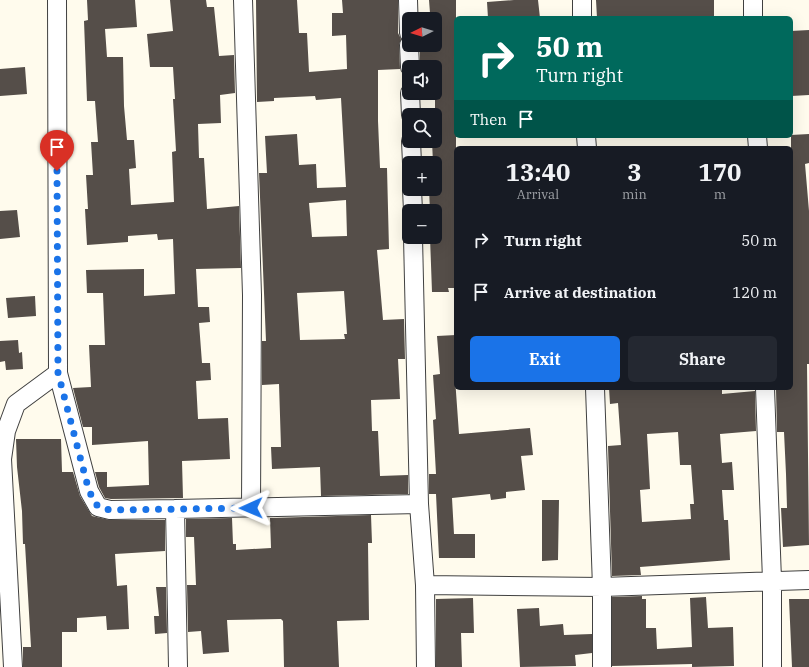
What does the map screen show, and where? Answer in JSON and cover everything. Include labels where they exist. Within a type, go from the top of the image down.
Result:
[{"type":"street","points":[[56,0],[58,373],[89,491],[98,507],[110,510],[419,504]]},
{"type":"street","points":[[243,0],[252,295],[251,508]]},
{"type":"street","points":[[408,0],[408,12]]},
{"type":"street","points":[[582,0],[582,16]]},
{"type":"street","points":[[753,0],[753,16]]},
{"type":"street","points":[[413,244],[419,504],[425,584],[426,667]]},
{"type":"street","points":[[13,667],[6,637],[2,459],[6,431],[16,404],[58,373]]},
{"type":"street","points":[[595,390],[602,587],[602,667]]},
{"type":"street","points":[[765,390],[772,580],[772,667]]},
{"type":"street","points":[[175,509],[178,667]]},
{"type":"street","points":[[425,584],[602,587],[772,580],[809,580]]},
{"type":"building","points":[[87,0],[135,0],[137,27],[105,29],[107,57],[123,57],[124,106],[127,140],[134,140],[136,168],[129,169],[131,205],[174,202],[172,152],[176,151],[173,67],[150,67],[147,34],[173,31],[170,0],[206,0],[207,7],[214,7],[219,56],[234,55],[235,93],[220,95],[221,123],[198,124],[199,158],[204,158],[207,209],[239,206],[241,268],[196,269],[198,307],[209,307],[210,322],[199,323],[202,363],[210,363],[211,380],[196,381],[198,419],[228,418],[230,459],[182,461],[183,498],[105,498],[99,487],[95,472],[107,472],[107,487],[149,485],[148,441],[92,445],[92,427],[83,427],[73,388],[91,387],[89,345],[105,345],[103,293],[87,293],[86,270],[144,269],[144,296],[175,294],[173,239],[158,240],[157,234],[128,236],[128,242],[87,245],[85,209],[88,209],[86,175],[93,175],[91,142],[98,142],[95,101],[87,101],[84,21],[88,20]]},
{"type":"building","points":[[256,0],[297,0],[299,33],[307,33],[309,72],[347,69],[346,35],[332,36],[332,13],[343,13],[342,0],[398,0],[398,33],[401,39],[399,45],[400,69],[378,70],[380,168],[387,168],[389,249],[377,250],[383,320],[404,319],[405,359],[398,359],[400,399],[371,400],[372,431],[378,431],[380,476],[408,475],[408,494],[321,496],[320,467],[272,469],[271,447],[281,447],[279,384],[262,385],[262,341],[266,341],[259,173],[267,173],[265,136],[297,134],[299,165],[316,164],[317,188],[346,187],[341,98],[316,100],[315,96],[274,98],[274,101],[257,102]],"holes":[[[346,200],[347,236],[312,237],[309,203]],[[344,291],[347,334],[344,334],[345,339],[300,340],[297,293]]]},
{"type":"building","points":[[429,0],[456,0],[456,16],[454,16],[454,138],[456,138],[456,146],[454,146],[454,288],[448,288],[449,292],[432,292],[430,244],[442,244],[442,204],[430,204],[429,196],[442,196],[442,156],[433,156],[432,148],[442,148],[442,108],[435,108],[435,100],[442,100],[442,60],[420,60],[420,52],[442,52],[442,12],[430,12]]},
{"type":"building","points":[[538,0],[540,16],[488,16],[487,2]]},
{"type":"building","points":[[596,0],[714,0],[714,16],[597,16]]},
{"type":"building","points":[[809,30],[809,95],[793,96],[793,31]]},
{"type":"building","points":[[25,67],[27,94],[0,96],[0,69]]},
{"type":"building","points":[[809,134],[809,163],[805,164],[809,211],[809,364],[807,364],[809,545],[783,547],[781,508],[787,508],[786,474],[784,432],[777,432],[776,390],[793,390],[793,146],[791,146],[791,138],[793,138],[793,135]]},
{"type":"building","points":[[17,210],[20,237],[0,239],[0,211]]},
{"type":"building","points":[[35,296],[36,316],[8,318],[6,298]]},
{"type":"building","points":[[454,335],[454,390],[456,390],[459,434],[530,428],[533,455],[521,456],[525,490],[506,492],[506,498],[491,500],[490,494],[452,498],[454,534],[475,534],[475,558],[439,558],[436,494],[429,494],[429,474],[436,474],[433,420],[436,419],[433,375],[440,374],[437,336]]},
{"type":"building","points":[[18,340],[19,353],[22,352],[23,369],[6,370],[5,361],[0,362],[0,341]]},
{"type":"building","points":[[609,390],[722,390],[722,394],[755,391],[756,431],[720,434],[722,463],[732,462],[734,490],[722,490],[724,520],[728,520],[730,560],[640,567],[641,575],[612,576],[608,446],[621,445],[618,403],[610,404]],"holes":[[[678,432],[680,465],[691,465],[694,504],[690,504],[691,519],[642,522],[640,490],[650,489],[647,434]]]},
{"type":"building","points":[[16,439],[61,439],[62,472],[73,472],[80,496],[92,516],[110,520],[165,520],[165,551],[115,554],[117,586],[127,585],[129,629],[107,630],[106,616],[77,618],[77,632],[62,632],[62,667],[23,667],[23,647],[31,647],[25,544],[23,544]]},
{"type":"building","points":[[542,500],[559,500],[558,560],[542,561]]},
{"type":"building","points":[[371,515],[372,543],[368,543],[369,620],[337,621],[339,667],[284,667],[283,621],[281,619],[227,620],[229,652],[203,654],[201,631],[188,632],[187,585],[196,585],[194,537],[186,537],[186,519],[232,518],[233,544],[236,544],[236,550],[271,548],[270,518]]},
{"type":"building","points":[[156,587],[166,587],[167,633],[155,634],[154,616],[159,616]]},
{"type":"building","points":[[642,596],[642,599],[646,599],[646,628],[656,628],[657,649],[692,647],[690,598],[706,597],[708,628],[733,627],[734,666],[692,667],[692,664],[612,666],[612,597]]},
{"type":"building","points":[[473,598],[474,633],[461,633],[462,667],[436,667],[436,599]]},
{"type":"building","points":[[789,599],[809,599],[809,667],[792,667]]},
{"type":"building","points":[[539,608],[540,626],[563,624],[564,635],[592,634],[592,653],[575,655],[576,666],[520,667],[517,609]]},
{"type":"route","points":[[57,171],[58,373],[89,491],[98,507],[110,510],[251,508]]}]
